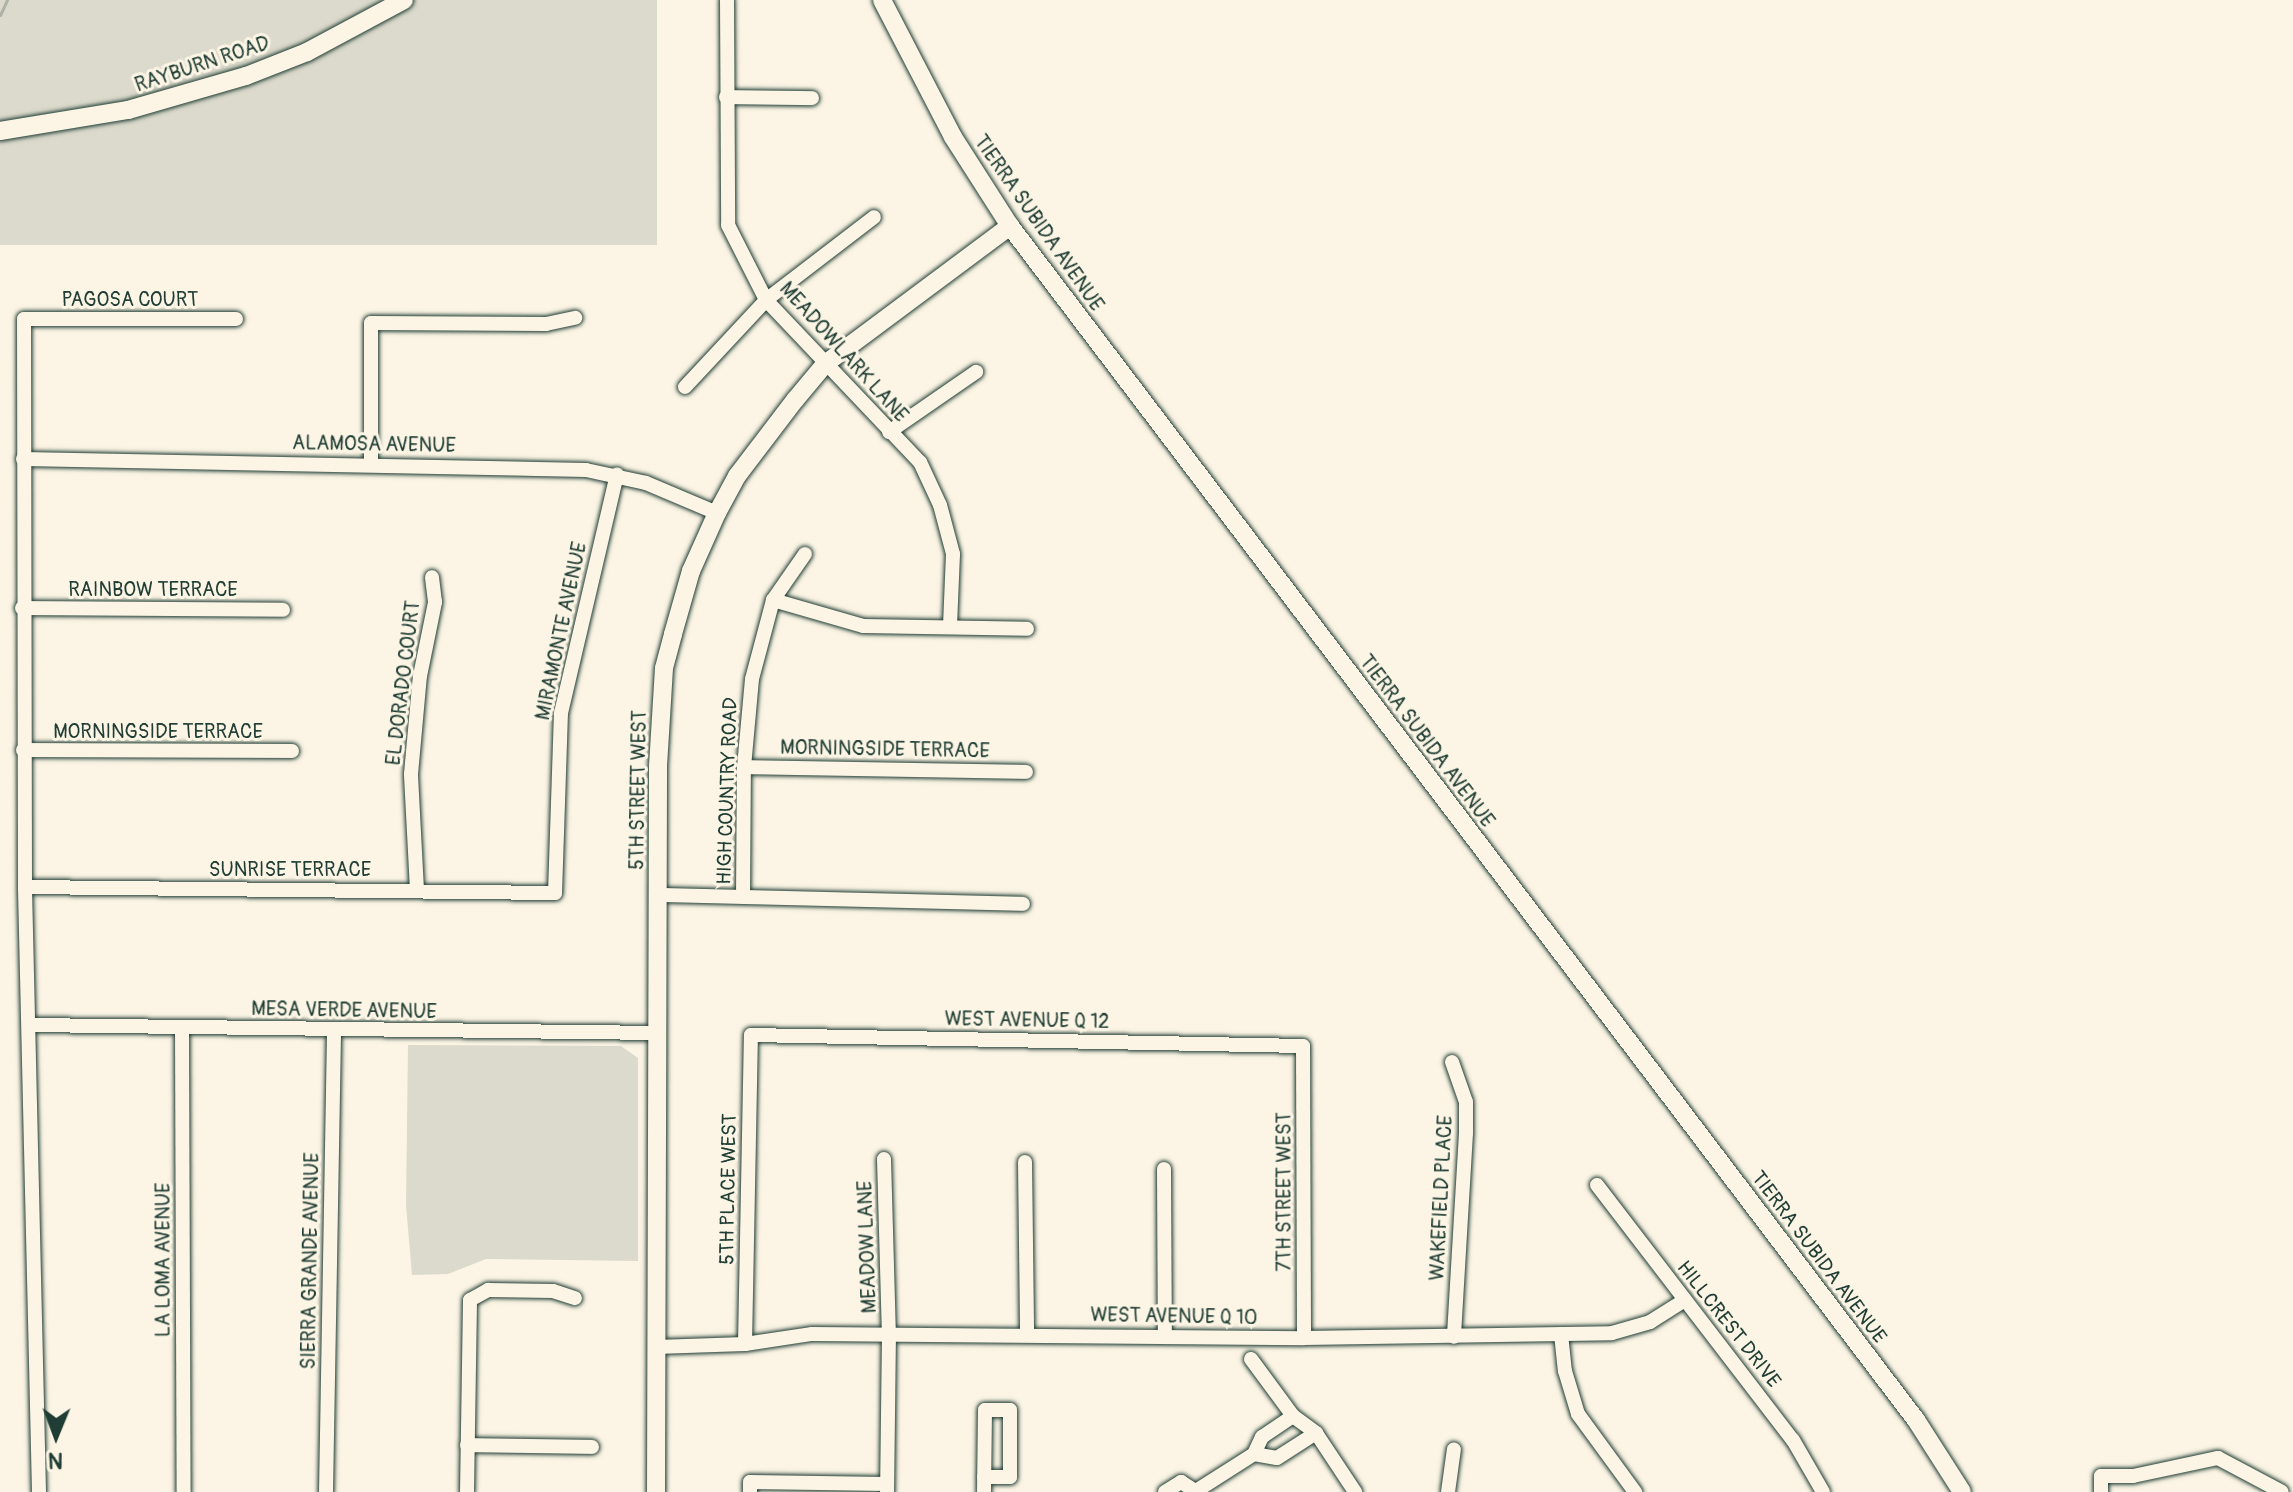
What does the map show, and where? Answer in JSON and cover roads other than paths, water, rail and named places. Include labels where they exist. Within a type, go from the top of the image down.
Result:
[{"type":"main road","name":"RAYBURN ROAD","points":[[0,131],[128,110],[246,76],[307,52],[404,0]]},
{"type":"main road","name":"TIERRA SUBIDA AVENUE","points":[[882,0],[953,137],[1010,226],[1916,1420],[1962,1492]]},
{"type":"main road","name":"5TH STREET WEST","points":[[656,1492],[658,766],[664,668],[691,571],[717,513],[763,440],[825,364],[1010,226]]},
{"type":"street","name":"MEADOWLARK LANE","points":[[727,0],[728,225],[766,300],[920,462],[940,505],[953,554],[950,627]]},
{"type":"street","points":[[726,97],[812,98]]},
{"type":"street","points":[[685,387],[766,300],[874,217]]},
{"type":"street","points":[[371,464],[371,323],[546,324],[575,318]]},
{"type":"street","name":"PAGOSA COURT","points":[[23,459],[24,319],[236,319]]},
{"type":"street","points":[[889,432],[976,372]]},
{"type":"street","points":[[23,459],[25,887],[39,1492]]},
{"type":"street","name":"ALAMOSA AVENUE","points":[[23,459],[543,468],[617,474],[717,513]]},
{"type":"street","name":"MIRAMONTE AVENUE","points":[[555,893],[561,713],[617,474]]},
{"type":"street","name":"HIGH COUNTRY ROAD","points":[[743,897],[744,767],[752,679],[773,600],[805,554]]},
{"type":"street","name":"EL DORADO COURT","points":[[417,890],[411,774],[420,676],[435,602],[432,577]]},
{"type":"street","points":[[773,600],[863,626],[1027,629]]},
{"type":"street","name":"RAINBOW TERRACE","points":[[22,608],[283,610]]},
{"type":"street","name":"MORNINGSIDE TERRACE","points":[[23,750],[292,751]]},
{"type":"street","name":"MORNINGSIDE TERRACE","points":[[744,767],[1026,772]]},
{"type":"street","name":"SUNRISE TERRACE","points":[[25,887],[555,893]]},
{"type":"street","points":[[660,895],[1023,904]]},
{"type":"street","name":"MESA VERDE AVENUE","points":[[30,1025],[658,1033]]},
{"type":"street","name":"LA LOMA AVENUE","points":[[182,1028],[184,1492]]},
{"type":"street","name":"SIERRA GRANDE AVENUE","points":[[326,1492],[334,1031]]},
{"type":"street","name":"WEST AVENUE Q 12","points":[[751,1035],[1303,1046]]},
{"type":"street","name":"5TH PLACE WEST","points":[[745,1344],[751,1035]]},
{"type":"street","name":"7TH STREET WEST","points":[[1303,1046],[1304,1338]]},
{"type":"street","name":"WAKEFIELD PLACE","points":[[1452,1062],[1466,1102],[1454,1337]]},
{"type":"street","name":"MEADOW LANE","points":[[884,1159],[889,1333],[887,1488]]},
{"type":"street","points":[[1025,1162],[1027,1334]]},
{"type":"street","points":[[1164,1169],[1165,1336]]},
{"type":"street","name":"HILLCREST DRIVE","points":[[1597,1185],[1793,1440],[1823,1492]]},
{"type":"street","points":[[467,1492],[470,1300],[488,1290],[553,1291],[575,1298]]},
{"type":"street","name":"WEST AVENUE Q 10","points":[[656,1347],[745,1344],[812,1334],[1304,1338],[1612,1333],[1650,1322],[1685,1300]]},
{"type":"street","points":[[1561,1334],[1565,1371],[1578,1414],[1635,1492]]},
{"type":"street","points":[[1251,1359],[1293,1416],[1316,1433],[1355,1492]]},
{"type":"street","points":[[985,1410],[1010,1410],[1010,1477],[984,1484],[985,1410]]},
{"type":"street","points":[[1165,1492],[1170,1486],[1181,1482],[1196,1491],[1254,1454],[1262,1437],[1293,1416]]},
{"type":"street","points":[[1254,1454],[1277,1458],[1316,1433]]},
{"type":"street","points":[[467,1445],[592,1447]]},
{"type":"street","points":[[1448,1492],[1454,1449]]},
{"type":"street","points":[[2101,1492],[2101,1476],[2133,1476],[2218,1458],[2282,1492]]},
{"type":"street","points":[[750,1487],[887,1488]]},
{"type":"waterway","points":[[0,15],[7,0]]}]
